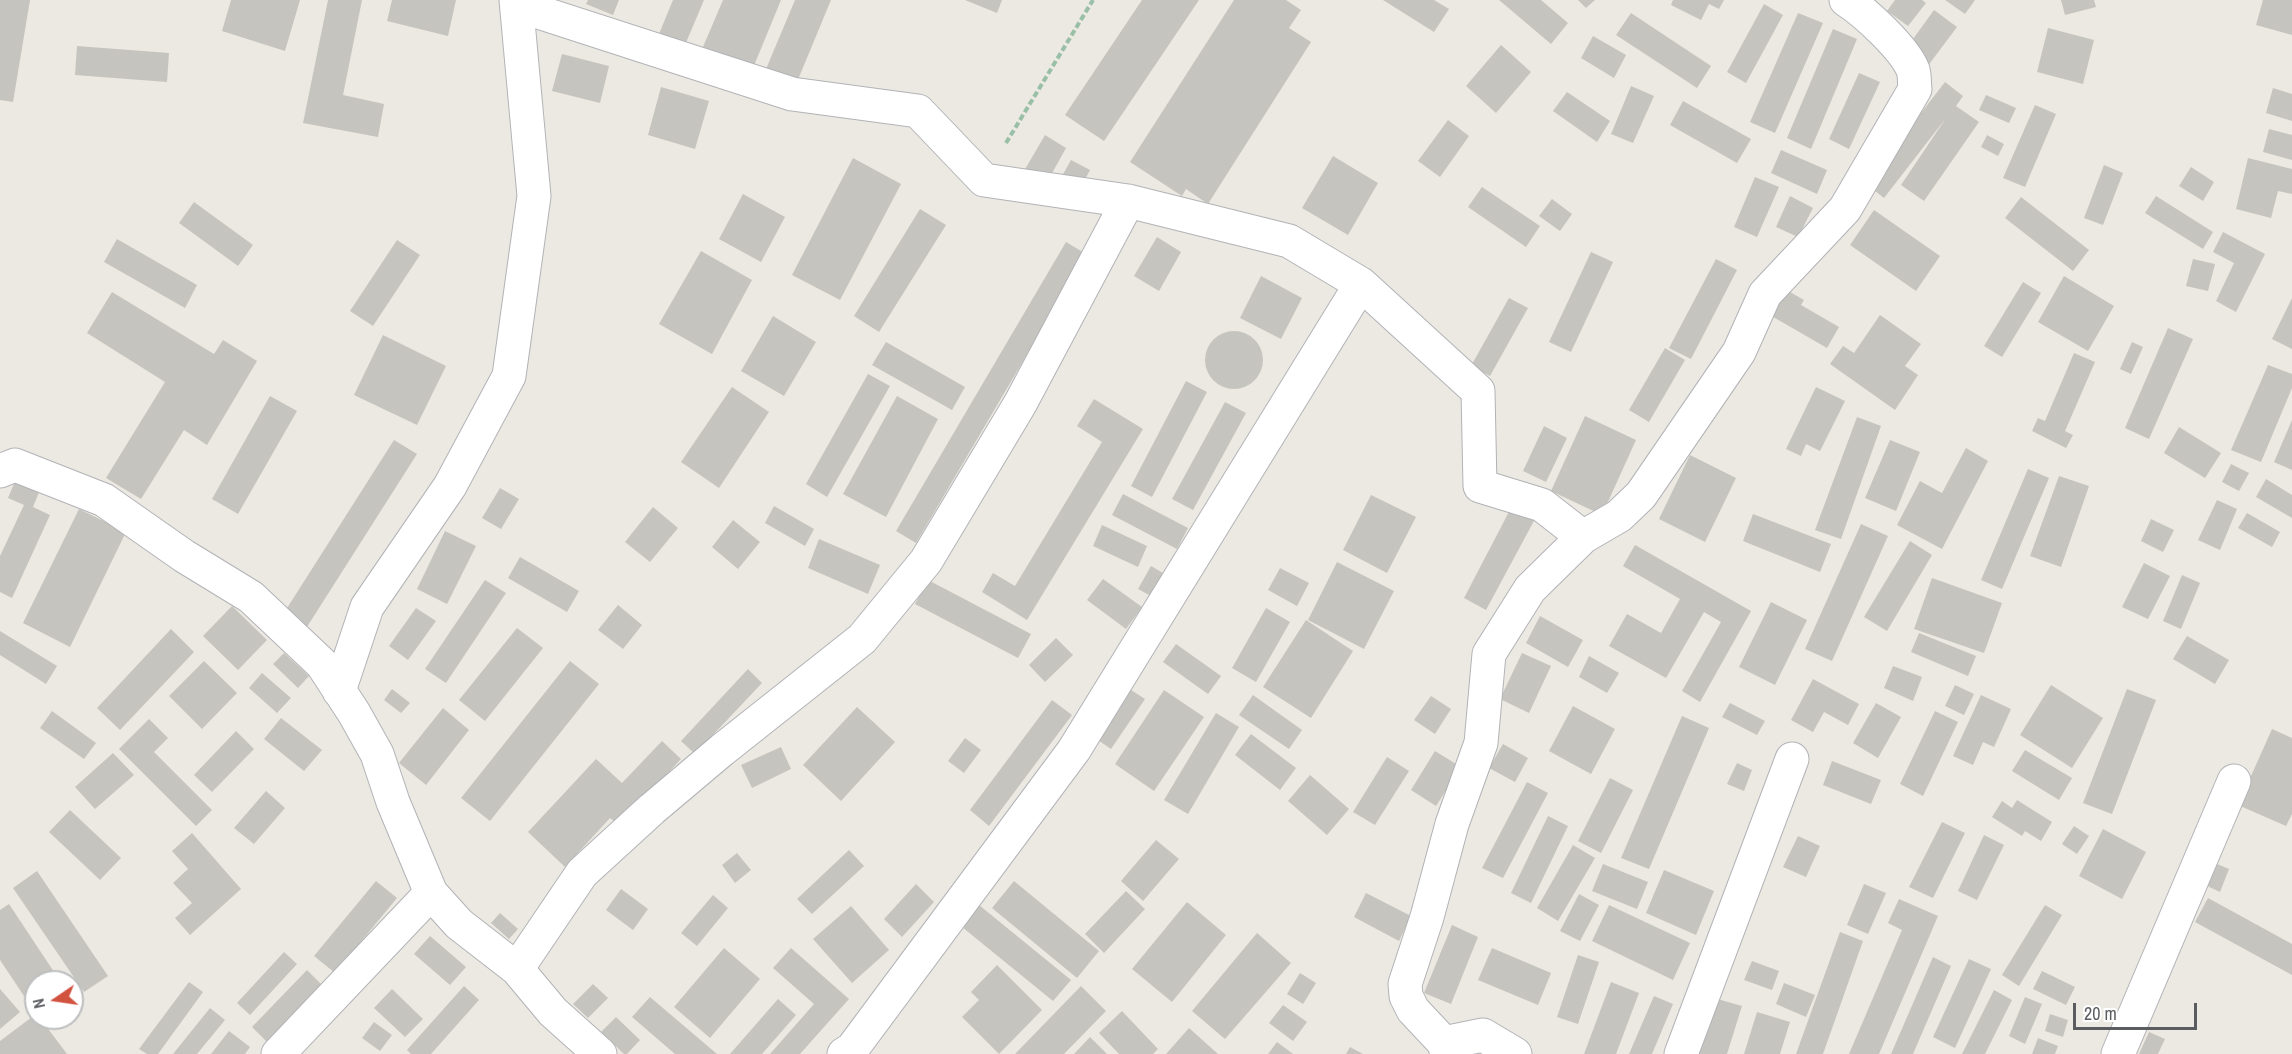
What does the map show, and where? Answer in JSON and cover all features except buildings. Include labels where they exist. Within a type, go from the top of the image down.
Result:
[{"type":"street","points":[[1515,1054],[1484,1035],[1446,1048],[1413,1010],[1406,996],[1405,984],[1427,917],[1452,824],[1481,743],[1489,654],[1530,589],[1583,537],[1619,516],[1641,495],[1739,351],[1765,294],[1845,209],[1915,89],[1914,72],[1905,56],[1861,9],[1845,0]]},
{"type":"street","points":[[339,691],[367,607],[450,486],[508,376],[534,196],[517,3],[792,94],[918,111],[984,180],[1128,201],[1289,241],[1361,284],[1478,391],[1480,486],[1542,505],[1583,537]]},
{"type":"street","points":[[517,969],[582,873],[652,809],[722,750],[862,639],[926,561],[1020,404],[1128,201]]},
{"type":"street","points":[[844,1054],[852,1049],[1074,750],[1361,284]]},
{"type":"street","points":[[0,471],[15,465],[104,500],[184,556],[251,597],[322,664],[377,754],[393,802],[431,893],[459,924],[517,969],[553,1012],[600,1054]]},
{"type":"street","points":[[1681,1054],[1792,759]]},
{"type":"street","points":[[2118,1054],[2235,781]]},
{"type":"street","points":[[278,1054],[431,893]]},
{"type":"path","points":[[984,180],[1093,0]]}]
